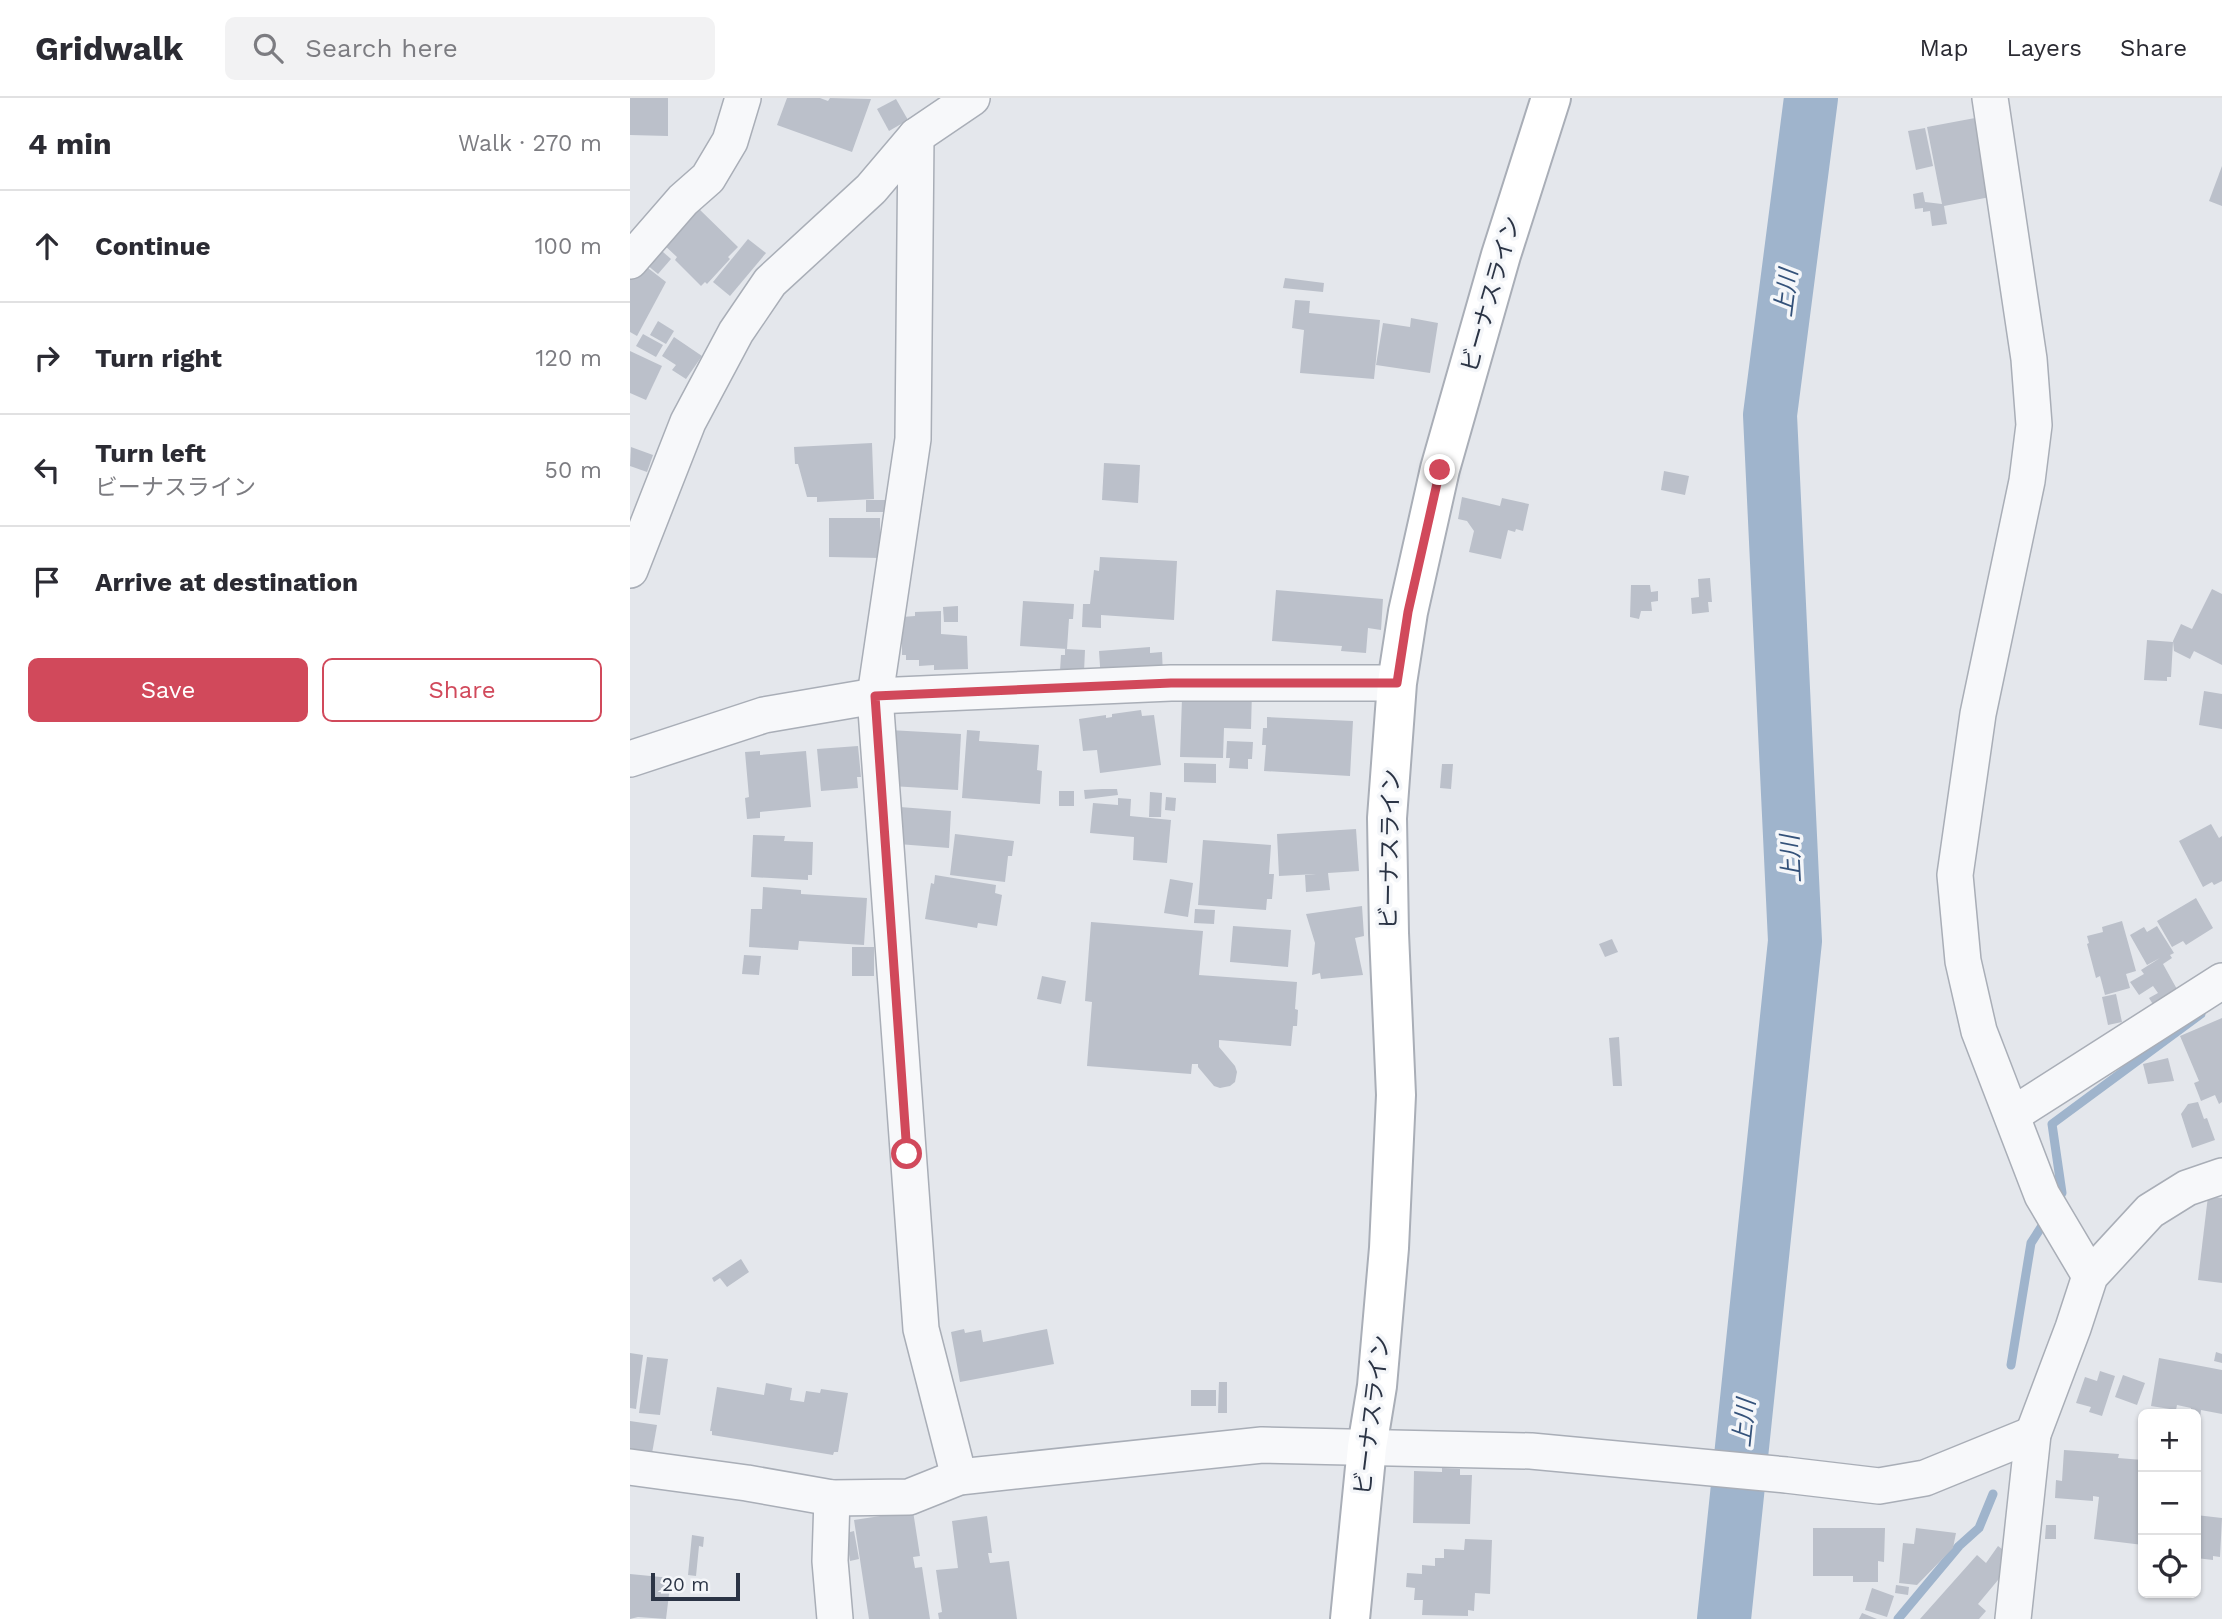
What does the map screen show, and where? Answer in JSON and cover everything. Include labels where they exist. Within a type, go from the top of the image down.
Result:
[{"type":"main road","name":"ビーナスライン","points":[[1350,1619],[1390,1248],[1395,1095],[1387,817],[1397,683],[1408,612],[1440,470],[1501,255],[1551,98]]},
{"type":"street","points":[[630,261],[683,200],[708,178],[730,141],[743,98]]},
{"type":"street","points":[[630,570],[688,422],[736,332],[770,282],[871,189],[916,136],[972,98]]},
{"type":"street","points":[[1990,98],[2029,359],[2034,425],[2027,481],[1978,714],[1955,875],[1964,961],[1979,1031],[2042,1195],[2090,1276]]},
{"type":"street","points":[[916,136],[913,439],[875,696],[921,1329],[959,1477]]},
{"type":"street","points":[[630,759],[764,715],[875,696],[1171,683],[1397,683]]},
{"type":"street","points":[[2012,1115],[2222,981]]},
{"type":"street","points":[[2013,1619],[2033,1434],[2090,1276],[2150,1211],[2187,1188],[2222,1176]]},
{"type":"street","points":[[630,1467],[832,1498],[909,1497],[959,1477],[1262,1445],[1531,1451],[1879,1486],[1924,1478],[2033,1434]]},
{"type":"street","points":[[832,1498],[830,1561],[835,1619]]},
{"type":"building","points":[[630,98],[668,98],[668,136],[630,135]]},
{"type":"building","points":[[787,98],[820,98],[828,101],[830,98],[871,99],[852,152],[777,125]]},
{"type":"building","points":[[896,99],[908,120],[889,131],[877,109]]},
{"type":"building","points":[[1975,118],[1990,197],[1944,206],[1947,224],[1932,226],[1930,211],[1915,209],[1913,194],[1923,192],[1925,202],[1942,204],[1927,127]]},
{"type":"building","points":[[1925,128],[1933,166],[1916,170],[1908,131]]},
{"type":"building","points":[[2222,166],[2222,206],[2209,201]]},
{"type":"building","points":[[697,207],[738,247],[707,284],[705,282],[701,286],[662,243]]},
{"type":"building","points":[[748,239],[766,253],[730,296],[713,282]]},
{"type":"building","points":[[654,244],[671,259],[658,274],[641,260]]},
{"type":"building","points":[[635,258],[666,282],[637,336],[630,332],[630,265]]},
{"type":"building","points":[[1285,278],[1324,283],[1323,292],[1283,288]]},
{"type":"building","points":[[1295,300],[1310,301],[1309,313],[1380,320],[1374,379],[1300,373],[1304,330],[1292,328]]},
{"type":"building","points":[[1411,318],[1438,323],[1430,373],[1376,365],[1383,323],[1410,327]]},
{"type":"building","points":[[658,321],[674,331],[666,344],[650,335]]},
{"type":"building","points":[[643,334],[663,345],[656,357],[636,346]]},
{"type":"building","points":[[674,337],[702,356],[686,379],[672,370],[676,365],[662,356]]},
{"type":"building","points":[[630,351],[662,366],[646,400],[630,393]]},
{"type":"building","points":[[872,443],[874,499],[817,502],[817,497],[807,497],[798,464],[795,464],[794,447]]},
{"type":"building","points":[[631,447],[653,455],[647,472],[630,466]]},
{"type":"building","points":[[1104,463],[1140,465],[1138,503],[1102,500]]},
{"type":"building","points":[[1664,471],[1689,476],[1685,495],[1661,490]]},
{"type":"building","points":[[1462,497],[1500,506],[1502,498],[1529,504],[1523,531],[1508,530],[1501,559],[1469,552],[1474,531],[1467,521],[1458,519]]},
{"type":"building","points":[[866,500],[888,500],[888,512],[866,512]]},
{"type":"building","points":[[829,518],[880,518],[880,558],[829,557]]},
{"type":"building","points":[[1100,557],[1177,561],[1174,620],[1101,615],[1101,628],[1082,627],[1083,604],[1090,604],[1094,570],[1099,571]]},
{"type":"building","points":[[1710,578],[1712,602],[1708,602],[1709,612],[1692,614],[1691,598],[1699,597],[1698,579]]},
{"type":"building","points":[[1631,585],[1650,585],[1651,592],[1658,591],[1658,601],[1651,602],[1652,611],[1641,611],[1639,619],[1630,617]]},
{"type":"building","points":[[2212,589],[2222,594],[2222,665],[2194,651],[2190,659],[2174,651],[2173,641],[2181,624],[2192,629]]},
{"type":"building","points":[[1276,590],[1383,599],[1381,630],[1368,628],[1366,653],[1341,651],[1342,646],[1272,641]]},
{"type":"building","points":[[1023,601],[1074,604],[1073,619],[1069,619],[1067,649],[1020,646]]},
{"type":"building","points":[[958,606],[958,622],[944,622],[943,607]]},
{"type":"building","points":[[941,611],[941,634],[967,636],[968,669],[934,670],[934,665],[919,666],[919,660],[906,660],[906,655],[902,655],[902,617],[915,616],[915,612]]},
{"type":"building","points":[[2147,640],[2173,642],[2171,677],[2167,677],[2167,681],[2144,680]]},
{"type":"building","points":[[1150,647],[1150,653],[1162,652],[1163,676],[1101,681],[1099,651]]},
{"type":"building","points":[[1065,649],[1085,650],[1084,672],[1060,671],[1061,655],[1065,655]]},
{"type":"building","points":[[1252,691],[1251,729],[1224,728],[1223,758],[1180,757],[1182,698]]},
{"type":"building","points":[[2204,691],[2222,694],[2222,729],[2199,725]]},
{"type":"building","points":[[1141,710],[1142,716],[1154,715],[1161,765],[1100,773],[1097,750],[1083,751],[1079,719],[1106,715],[1106,718],[1112,717],[1112,714]]},
{"type":"building","points":[[1267,717],[1353,721],[1350,776],[1264,771],[1266,745],[1262,745]]},
{"type":"building","points":[[889,730],[961,734],[958,790],[891,786]]},
{"type":"building","points":[[967,730],[980,731],[979,741],[1039,745],[1037,770],[1042,771],[1040,804],[962,798]]},
{"type":"building","points":[[1227,741],[1253,742],[1252,759],[1248,759],[1248,769],[1229,768],[1230,758],[1226,758]]},
{"type":"building","points":[[858,746],[861,777],[857,777],[858,788],[821,791],[817,749]]},
{"type":"building","points":[[760,751],[760,755],[806,751],[811,807],[760,812],[760,818],[747,819],[745,798],[749,797],[745,752]]},
{"type":"building","points":[[1184,763],[1216,764],[1216,783],[1184,782]]},
{"type":"building","points":[[1442,764],[1453,764],[1451,789],[1440,788]]},
{"type":"building","points":[[1117,789],[1118,795],[1085,799],[1084,790]]},
{"type":"building","points":[[1059,791],[1074,791],[1074,806],[1059,806]]},
{"type":"building","points":[[1150,792],[1162,793],[1161,817],[1149,817]]},
{"type":"building","points":[[1166,797],[1176,798],[1175,811],[1165,810]]},
{"type":"building","points":[[1118,798],[1131,799],[1130,816],[1171,820],[1167,863],[1133,860],[1134,837],[1090,833],[1093,803],[1118,805]]},
{"type":"building","points":[[900,807],[951,811],[949,848],[898,844]]},
{"type":"building","points":[[2211,824],[2219,838],[2222,836],[2222,881],[2203,887],[2179,841]]},
{"type":"building","points":[[1356,829],[1359,871],[1328,873],[1330,890],[1306,892],[1305,875],[1316,874],[1279,876],[1277,834]]},
{"type":"building","points":[[955,834],[1014,841],[1012,856],[1008,856],[1005,882],[950,875]]},
{"type":"building","points":[[753,835],[785,836],[784,841],[813,842],[812,875],[808,875],[808,880],[751,877]]},
{"type":"building","points":[[1203,840],[1271,845],[1269,874],[1274,874],[1272,899],[1267,899],[1266,910],[1198,905]]},
{"type":"building","points":[[935,875],[996,885],[995,893],[1002,895],[997,926],[978,923],[977,928],[925,919],[931,883],[934,884]]},
{"type":"building","points":[[1170,879],[1193,883],[1188,917],[1164,913]]},
{"type":"building","points":[[763,887],[801,890],[801,894],[867,898],[864,945],[799,941],[798,950],[749,947],[751,909],[762,909]]},
{"type":"building","points":[[2196,898],[2213,928],[2186,945],[2183,941],[2172,947],[2157,921]]},
{"type":"building","points":[[1362,906],[1364,936],[1355,938],[1363,975],[1321,979],[1320,973],[1312,975],[1315,943],[1306,914]]},
{"type":"building","points":[[1195,909],[1215,910],[1214,924],[1194,923]]},
{"type":"building","points":[[2122,921],[2136,971],[2126,974],[2130,988],[2105,995],[2100,976],[2096,978],[2087,936],[2103,932],[2102,927]]},
{"type":"building","points":[[1091,922],[1203,931],[1199,975],[1297,982],[1297,1026],[1293,1026],[1291,1046],[1219,1040],[1219,1047],[1237,1072],[1235,1082],[1220,1088],[1214,1086],[1198,1064],[1192,1064],[1191,1074],[1087,1066],[1092,1002],[1085,1001]]},
{"type":"building","points":[[1233,926],[1291,930],[1288,967],[1230,962]]},
{"type":"building","points":[[2157,926],[2174,953],[2170,955],[2172,958],[2163,964],[2178,991],[2154,1006],[2149,998],[2158,993],[2153,986],[2139,995],[2130,982],[2144,974],[2141,970],[2160,958],[2147,965],[2130,935],[2144,927],[2147,932]]},
{"type":"building","points":[[1612,939],[1618,952],[1605,957],[1599,944]]},
{"type":"building","points":[[852,947],[874,947],[874,976],[852,976]]},
{"type":"building","points":[[744,955],[761,956],[759,975],[742,974]]},
{"type":"building","points":[[1042,976],[1066,981],[1061,1004],[1037,999]]},
{"type":"building","points":[[2116,994],[2122,1022],[2108,1025],[2102,997]]},
{"type":"building","points":[[2222,1018],[2222,1102],[2219,1104],[2215,1095],[2201,1101],[2194,1083],[2199,1081],[2180,1036]]},
{"type":"building","points":[[1619,1037],[1622,1086],[1613,1086],[1609,1038]]},
{"type":"building","points":[[2168,1058],[2174,1081],[2148,1084],[2143,1064]]},
{"type":"building","points":[[2198,1102],[2215,1140],[2192,1148],[2181,1114],[2188,1104]]},
{"type":"building","points":[[2208,1196],[2222,1198],[2222,1283],[2198,1280]]},
{"type":"building","points":[[741,1259],[749,1272],[727,1287],[720,1278],[714,1282],[712,1278]]},
{"type":"building","points":[[964,1329],[965,1333],[981,1330],[983,1342],[1047,1329],[1054,1364],[960,1382],[951,1332]]},
{"type":"building","points":[[2216,1352],[2222,1354],[2222,1363],[2214,1361]]},
{"type":"building","points":[[630,1353],[643,1355],[636,1409],[630,1408]]},
{"type":"building","points":[[647,1357],[668,1359],[660,1415],[639,1413]]},
{"type":"building","points":[[2159,1358],[2222,1370],[2222,1414],[2177,1405],[2176,1409],[2151,1406]]},
{"type":"building","points":[[2100,1371],[2115,1376],[2102,1416],[2089,1412],[2091,1407],[2076,1403],[2085,1377],[2097,1381]]},
{"type":"building","points":[[2123,1375],[2145,1383],[2137,1405],[2115,1397]]},
{"type":"building","points":[[1219,1382],[1227,1382],[1227,1413],[1218,1413]]},
{"type":"building","points":[[766,1383],[792,1388],[790,1400],[804,1402],[806,1391],[820,1393],[821,1389],[848,1393],[838,1452],[833,1455],[712,1435],[710,1431],[717,1387],[764,1395]]},
{"type":"building","points":[[1191,1390],[1216,1390],[1216,1406],[1191,1406]]},
{"type":"building","points":[[630,1421],[657,1425],[651,1459],[630,1455]]},
{"type":"building","points":[[2064,1450],[2119,1454],[2118,1458],[2138,1460],[2138,1544],[2094,1539],[2099,1497],[2093,1496],[2093,1501],[2055,1498],[2056,1480],[2062,1481]]},
{"type":"building","points":[[1442,1468],[1460,1469],[1460,1475],[1472,1475],[1470,1524],[1413,1523],[1414,1471],[1442,1472]]},
{"type":"building","points":[[913,1511],[920,1556],[913,1557],[915,1568],[922,1567],[930,1619],[869,1619],[854,1520]]},
{"type":"building","points":[[987,1516],[992,1553],[988,1553],[990,1563],[1009,1561],[1017,1619],[939,1619],[938,1613],[942,1612],[936,1570],[958,1568],[952,1521]]},
{"type":"building","points":[[2201,1516],[2222,1518],[2220,1557],[2213,1556],[2213,1560],[2201,1559]]},
{"type":"building","points":[[2046,1525],[2056,1525],[2056,1539],[2045,1539]]},
{"type":"building","points":[[1813,1528],[1885,1528],[1884,1562],[1878,1561],[1878,1582],[1853,1582],[1853,1576],[1813,1576]]},
{"type":"building","points":[[1916,1528],[1956,1533],[1953,1548],[1917,1585],[1899,1583],[1903,1543],[1914,1544]]},
{"type":"building","points":[[854,1531],[859,1559],[850,1561],[846,1533]]},
{"type":"building","points":[[692,1535],[704,1537],[703,1547],[699,1546],[696,1576],[688,1575]]},
{"type":"building","points":[[1465,1539],[1492,1540],[1490,1594],[1475,1593],[1474,1611],[1468,1610],[1468,1616],[1422,1615],[1423,1600],[1414,1600],[1415,1588],[1406,1587],[1407,1573],[1422,1574],[1422,1565],[1435,1566],[1435,1558],[1444,1558],[1444,1549],[1464,1550]]},
{"type":"building","points":[[1998,1546],[2011,1556],[2008,1568],[1978,1604],[1986,1611],[1979,1619],[1920,1619],[1977,1555],[1986,1563]]},
{"type":"building","points":[[630,1574],[671,1578],[666,1619],[630,1619]]},
{"type":"building","points":[[1896,1585],[1909,1587],[1908,1595],[1895,1593]]},
{"type":"building","points":[[1872,1588],[1894,1596],[1887,1617],[1865,1610]]},
{"type":"building","points":[[1862,1613],[1877,1619],[1859,1619]]},
{"type":"waterway","name":"上川","points":[[1724,1619],[1795,941],[1770,415],[1811,98]]},
{"type":"waterway","points":[[2056,1203],[2062,1193],[2052,1124],[2201,1014]]},
{"type":"waterway","points":[[2011,1365],[2031,1243],[2047,1218]]},
{"type":"waterway","points":[[1898,1619],[1959,1546],[1979,1528],[1993,1494]]},
{"type":"route","points":[[907,1154],[875,696],[1171,683],[1397,683],[1408,612],[1440,470]]}]
